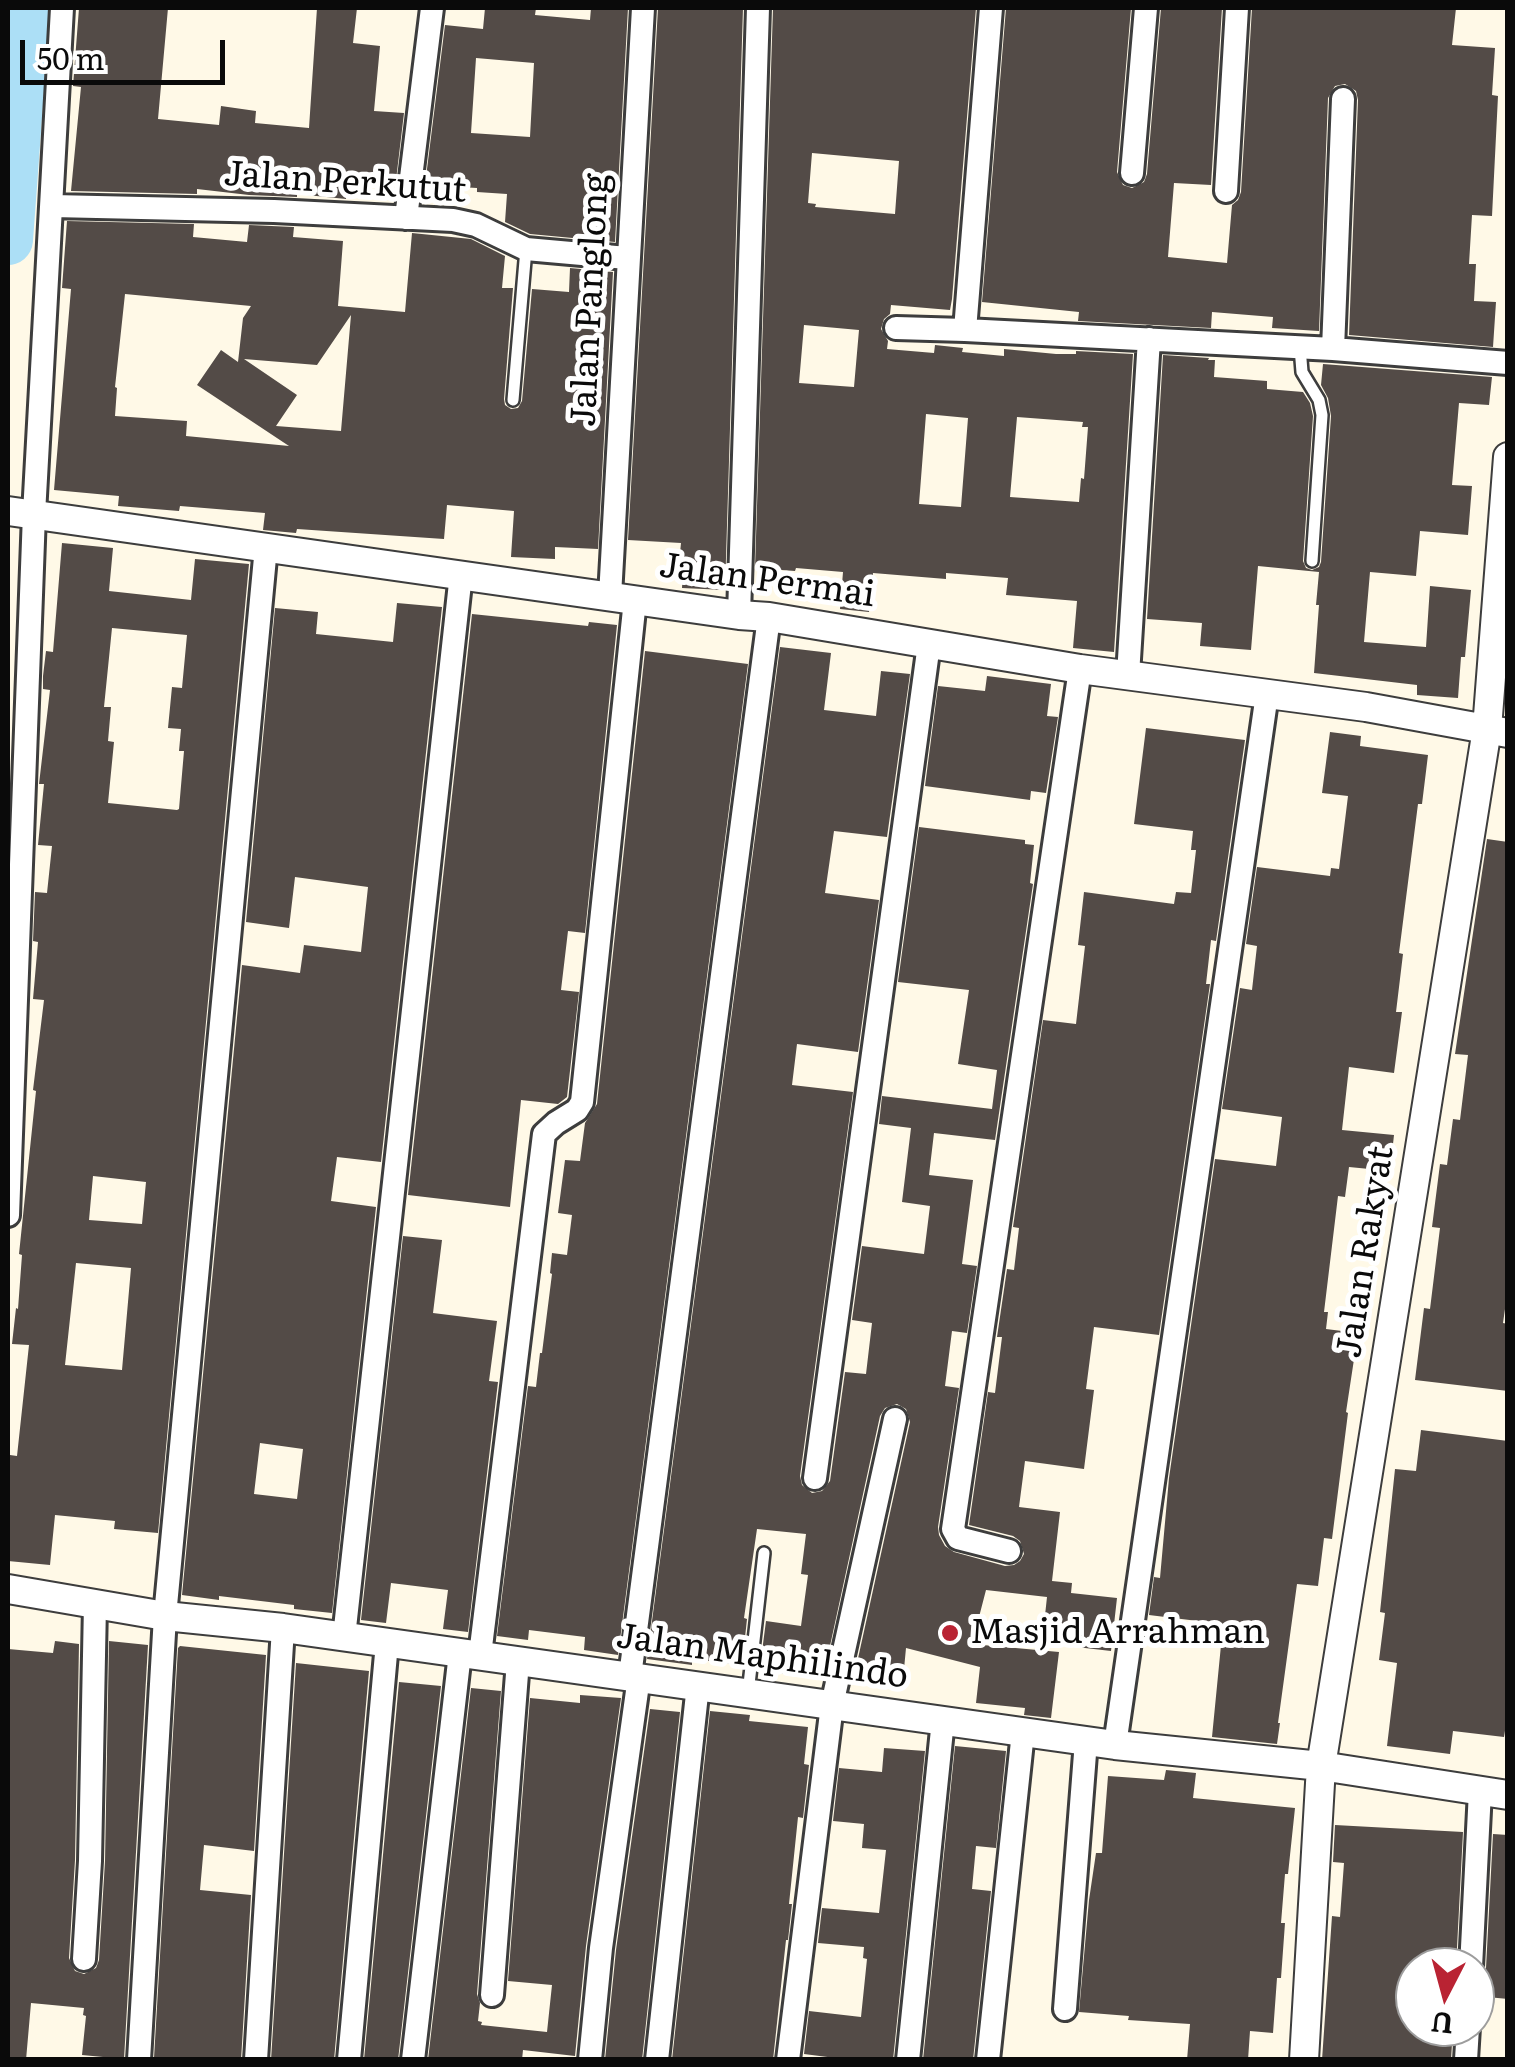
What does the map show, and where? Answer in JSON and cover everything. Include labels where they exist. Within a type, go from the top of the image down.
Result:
[{"type":"street","points":[[8,1215],[24,513],[53,206],[62,8]]},
{"type":"street","points":[[406,218],[432,8]]},
{"type":"street","name":"Jalan Panglong","points":[[413,2060],[544,1134],[582,1102],[622,598],[627,258],[642,8]]},
{"type":"street","points":[[739,614],[758,8]]},
{"type":"street","points":[[965,330],[991,8]]},
{"type":"street","points":[[1132,173],[1146,8]]},
{"type":"street","points":[[1226,192],[1237,8]]},
{"type":"street","points":[[1334,349],[1342,99]]},
{"type":"street","name":"Jalan Perkutut","points":[[53,206],[453,220],[476,225],[526,249],[627,258]]},
{"type":"street","points":[[896,328],[1300,347],[1508,363]]},
{"type":"street","points":[[1128,675],[1148,340]]},
{"type":"street","name":"Jalan Rakyat","points":[[1304,2060],[1322,1766],[1498,731],[1508,457]]},
{"type":"street","name":"Jalan Permai","points":[[24,513],[768,617],[1080,669],[1366,706],[1498,731]]},
{"type":"street","points":[[139,2060],[165,1616],[266,547]]},
{"type":"street","points":[[344,1637],[461,574]]},
{"type":"street","points":[[590,2060],[634,1677],[768,617]]},
{"type":"street","points":[[815,1478],[929,644]]},
{"type":"street","points":[[1009,1551],[958,1538],[953,1529],[1080,669]]},
{"type":"street","points":[[1115,1745],[1267,694]]},
{"type":"street","points":[[788,2060],[832,1705],[895,1419]]},
{"type":"street","name":"Jalan Maphilindo","points":[[8,1589],[165,1616],[283,1628],[1115,1745],[1322,1766],[1500,1790]]},
{"type":"street","points":[[84,1959],[95,1604]]},
{"type":"street","points":[[256,2060],[283,1628]]},
{"type":"street","points":[[349,2060],[388,1643]]},
{"type":"street","points":[[492,1995],[518,1660]]},
{"type":"street","points":[[657,2060],[698,1686]]},
{"type":"street","points":[[908,2060],[943,1720]]},
{"type":"street","points":[[988,2060],[1023,1732]]},
{"type":"street","points":[[1065,2009],[1086,1741]]},
{"type":"street","points":[[1474,1947],[1500,1790]]},
{"type":"lane","points":[[512,400],[526,249]]},
{"type":"lane","points":[[1300,347],[1300,366],[1319,400],[1322,415],[1312,561]]},
{"type":"lane","points":[[748,1693],[764,1553]]},
{"type":"building","points":[[79,8],[168,8],[158,119],[219,125],[221,106],[256,111],[255,123],[309,128],[317,8],[357,8],[353,43],[380,46],[374,111],[404,113],[396,180],[348,176],[346,199],[197,189],[197,194],[71,191],[81,87],[73,86]]},
{"type":"building","points":[[485,8],[536,8],[535,15],[590,20],[591,8],[628,8],[615,242],[530,234],[505,222],[507,194],[425,185],[445,25],[483,29]],"holes":[[[476,58],[534,63],[530,137],[471,133]]]},
{"type":"building","points":[[658,8],[743,8],[725,590],[682,588],[681,543],[628,540]]},
{"type":"building","points":[[773,8],[976,8],[950,310],[891,305],[881,329],[888,341],[887,349],[934,353],[935,345],[1004,356],[1004,349],[1133,354],[1114,652],[1073,648],[1077,601],[1006,595],[1008,578],[946,573],[946,579],[873,573],[869,612],[840,609],[843,572],[755,568]],"holes":[[[812,153],[899,161],[895,214],[815,207],[816,204],[808,203]],[[804,325],[859,330],[854,387],[799,383]],[[926,414],[968,418],[961,507],[919,504]],[[1017,417],[1083,422],[1082,427],[1088,427],[1079,502],[1010,497]]]},
{"type":"building","points":[[1006,8],[1131,8],[1117,172],[1123,185],[1132,188],[1144,182],[1147,174],[1161,8],[1222,8],[1211,185],[1174,183],[1168,257],[1227,263],[1232,205],[1241,192],[1252,8],[1456,8],[1452,45],[1495,48],[1492,95],[1498,96],[1492,216],[1472,215],[1469,264],[1476,264],[1474,301],[1496,302],[1493,347],[1349,335],[1358,100],[1356,91],[1345,84],[1335,86],[1328,98],[1319,331],[1272,328],[1273,317],[1212,312],[1211,328],[1078,321],[1079,312],[982,302]]},
{"type":"building","points":[[67,221],[194,224],[193,237],[247,242],[249,225],[294,227],[293,237],[343,241],[338,306],[405,312],[412,233],[471,239],[505,256],[502,288],[513,288],[504,399],[511,409],[518,408],[522,401],[532,289],[569,292],[570,268],[613,272],[598,549],[555,547],[555,559],[511,557],[514,511],[447,505],[444,539],[297,529],[296,533],[263,530],[265,513],[118,506],[119,496],[54,490],[71,289],[62,288]],"holes":[[[125,294],[251,306],[243,318],[238,362],[221,350],[197,385],[289,446],[186,436],[187,421],[115,416]],[[351,315],[341,431],[276,426],[297,395],[244,359],[317,365]]]},
{"type":"building","points":[[1163,355],[1209,358],[1215,360],[1214,377],[1267,381],[1267,389],[1303,392],[1313,416],[1303,561],[1312,570],[1321,562],[1331,416],[1321,385],[1323,364],[1492,377],[1489,405],[1459,403],[1452,485],[1472,486],[1468,535],[1420,531],[1416,576],[1370,572],[1364,642],[1426,647],[1430,586],[1471,590],[1458,698],[1417,695],[1417,685],[1314,673],[1319,572],[1258,566],[1251,650],[1200,646],[1202,623],[1147,619]]},
{"type":"building","points":[[62,543],[113,548],[109,591],[191,600],[195,559],[249,564],[158,1533],[114,1529],[115,1521],[55,1515],[50,1565],[8,1561],[8,1480],[10,1455],[17,1456],[29,1345],[12,1344],[44,1000],[33,999],[38,942],[33,941],[35,892],[47,893],[52,846],[38,845],[44,784],[39,784],[50,690],[43,689],[43,676],[46,651],[53,652]],"holes":[[[112,628],[187,635],[182,688],[172,687],[168,728],[181,729],[179,751],[184,751],[177,810],[108,803],[114,742],[108,741],[111,707],[104,707]],[[93,1176],[146,1182],[142,1224],[89,1220]],[[76,1263],[131,1268],[122,1370],[65,1365]]]},
{"type":"building","points":[[397,603],[442,607],[381,1162],[337,1157],[331,1201],[376,1207],[332,1613],[219,1596],[219,1600],[182,1595],[242,965],[300,973],[304,945],[361,952],[368,887],[295,877],[289,928],[246,922],[275,608],[318,612],[316,634],[393,642]],"holes":[[[260,1443],[303,1449],[297,1499],[254,1494]]]},
{"type":"building","points":[[472,614],[588,626],[589,622],[617,625],[585,933],[568,931],[561,990],[579,992],[567,1097],[558,1104],[521,1100],[510,1207],[408,1195]]},
{"type":"building","points":[[780,647],[831,653],[824,710],[876,716],[881,671],[910,674],[887,837],[834,831],[825,893],[879,900],[858,1052],[797,1044],[792,1085],[853,1092],[800,1476],[802,1485],[812,1493],[822,1491],[830,1481],[845,1372],[866,1374],[872,1323],[852,1320],[862,1246],[924,1254],[930,1206],[902,1202],[911,1128],[879,1124],[882,1096],[992,1109],[997,1070],[958,1064],[969,990],[898,982],[919,827],[1025,840],[1025,844],[1034,845],[1030,883],[1033,884],[995,1140],[934,1133],[929,1175],[973,1180],[962,1264],[977,1266],[967,1333],[952,1331],[945,1386],[959,1388],[939,1535],[954,1552],[1005,1566],[1020,1561],[1024,1554],[1020,1541],[969,1525],[988,1392],[995,1393],[1002,1337],[997,1337],[1007,1269],[1014,1270],[1019,1228],[1013,1227],[1043,1020],[1076,1024],[1085,946],[1078,945],[1084,892],[1174,904],[1176,892],[1191,893],[1196,850],[1191,850],[1193,831],[1134,824],[1146,728],[1245,740],[1216,941],[1211,940],[1206,984],[1210,984],[1159,1335],[1094,1327],[1086,1389],[1094,1390],[1084,1469],[1025,1461],[1019,1507],[1060,1512],[1052,1581],[1072,1583],[1071,1593],[1117,1598],[1111,1651],[1042,1643],[1047,1597],[986,1590],[972,1644],[1059,1652],[1051,1718],[1024,1715],[1025,1708],[976,1703],[980,1667],[906,1648],[904,1669],[857,1663],[910,1422],[906,1409],[897,1404],[885,1408],[880,1416],[823,1678],[763,1671],[760,1667],[766,1621],[801,1626],[808,1575],[801,1574],[806,1534],[757,1529],[744,1618],[747,1619],[742,1665],[692,1659],[692,1665],[647,1659]]},
{"type":"building","points":[[645,651],[748,664],[618,1655],[584,1650],[585,1637],[529,1630],[528,1640],[497,1636],[528,1386],[536,1387],[552,1253],[567,1255],[572,1215],[558,1213],[565,1160],[580,1161],[585,1123],[597,1104]]},
{"type":"building","points":[[987,676],[1051,684],[1047,716],[1058,717],[1046,793],[1031,791],[1030,800],[925,786],[938,686],[985,691]]},
{"type":"building","points":[[1330,732],[1361,736],[1360,746],[1428,755],[1399,953],[1403,954],[1396,1012],[1402,1012],[1394,1073],[1349,1067],[1342,1130],[1394,1135],[1390,1171],[1349,1167],[1345,1197],[1338,1196],[1324,1312],[1328,1312],[1326,1329],[1358,1333],[1332,1539],[1324,1538],[1318,1586],[1297,1584],[1277,1744],[1212,1737],[1222,1635],[1212,1634],[1214,1623],[1149,1615],[1154,1577],[1160,1578],[1169,1478],[1215,1159],[1276,1166],[1282,1117],[1222,1109],[1240,988],[1252,990],[1257,946],[1246,944],[1257,867],[1330,876],[1331,868],[1339,869],[1348,796],[1322,793]]},
{"type":"building","points":[[1487,839],[1508,842],[1508,1288],[1503,1323],[1508,1324],[1508,1391],[1415,1380],[1424,1308],[1430,1309],[1440,1228],[1432,1227],[1440,1164],[1447,1165],[1453,1119],[1460,1120],[1468,1055],[1455,1054]]},
{"type":"building","points":[[403,1236],[442,1240],[433,1313],[497,1321],[489,1381],[498,1382],[468,1632],[443,1629],[448,1590],[391,1583],[386,1623],[361,1620]]},
{"type":"building","points":[[1421,1430],[1508,1441],[1508,1712],[1504,1737],[1453,1731],[1450,1754],[1387,1746],[1397,1663],[1379,1660],[1385,1613],[1380,1612],[1395,1469],[1416,1471]]},
{"type":"building","points":[[55,1641],[79,1644],[69,1958],[75,1971],[84,1974],[96,1968],[99,1960],[109,1641],[148,1645],[124,2059],[82,2055],[84,2008],[31,2003],[26,2060],[8,2060],[8,1649],[53,1653]]},
{"type":"building","points":[[180,1646],[266,1655],[254,1851],[204,1845],[200,1890],[251,1895],[241,2060],[154,2058]]},
{"type":"building","points":[[296,1663],[369,1671],[334,2060],[271,2060]]},
{"type":"building","points":[[399,1682],[441,1686],[398,2060],[364,2060]]},
{"type":"building","points":[[471,1688],[501,1691],[478,2021],[481,2025],[547,2032],[552,1985],[508,1981],[530,1698],[580,1703],[580,1695],[621,1698],[586,1946],[575,2056],[523,2050],[522,2060],[428,2060]]},
{"type":"building","points":[[650,1709],[680,1712],[642,2060],[605,2060],[616,1950]]},
{"type":"building","points":[[710,1711],[750,1715],[749,1721],[808,1727],[804,1764],[809,1765],[803,1818],[798,1817],[773,2060],[672,2060]]},
{"type":"building","points":[[955,1746],[1006,1751],[996,1848],[976,1846],[972,1889],[991,1891],[973,2060],[923,2060]]},
{"type":"building","points":[[884,1748],[925,1751],[893,2060],[804,2054],[809,2011],[861,2017],[867,1959],[863,1958],[864,1947],[818,1943],[822,1908],[879,1913],[886,1850],[862,1848],[864,1824],[833,1821],[839,1768],[882,1772]]},
{"type":"building","points":[[1166,1770],[1196,1773],[1193,1798],[1295,1808],[1285,1874],[1281,1978],[1277,1978],[1273,2033],[1250,2031],[1248,2060],[1187,2060],[1190,2024],[1079,2012],[1089,1900],[1096,1853],[1102,1853],[1108,1776],[1164,1780]]},
{"type":"building","points":[[1335,1825],[1463,1832],[1457,1947],[1395,1947],[1395,2047],[1452,2047],[1451,2060],[1322,2060],[1332,1916],[1340,1917],[1344,1863],[1333,1862]]},
{"type":"building","points":[[1493,1834],[1508,1835],[1508,1999],[1495,1998],[1495,1947],[1487,1947]]},
{"type":"waterway","points":[[8,240],[25,8]]},
{"type":"place","name":"Masjid Arrahman","points":[[950,1633]]}]
